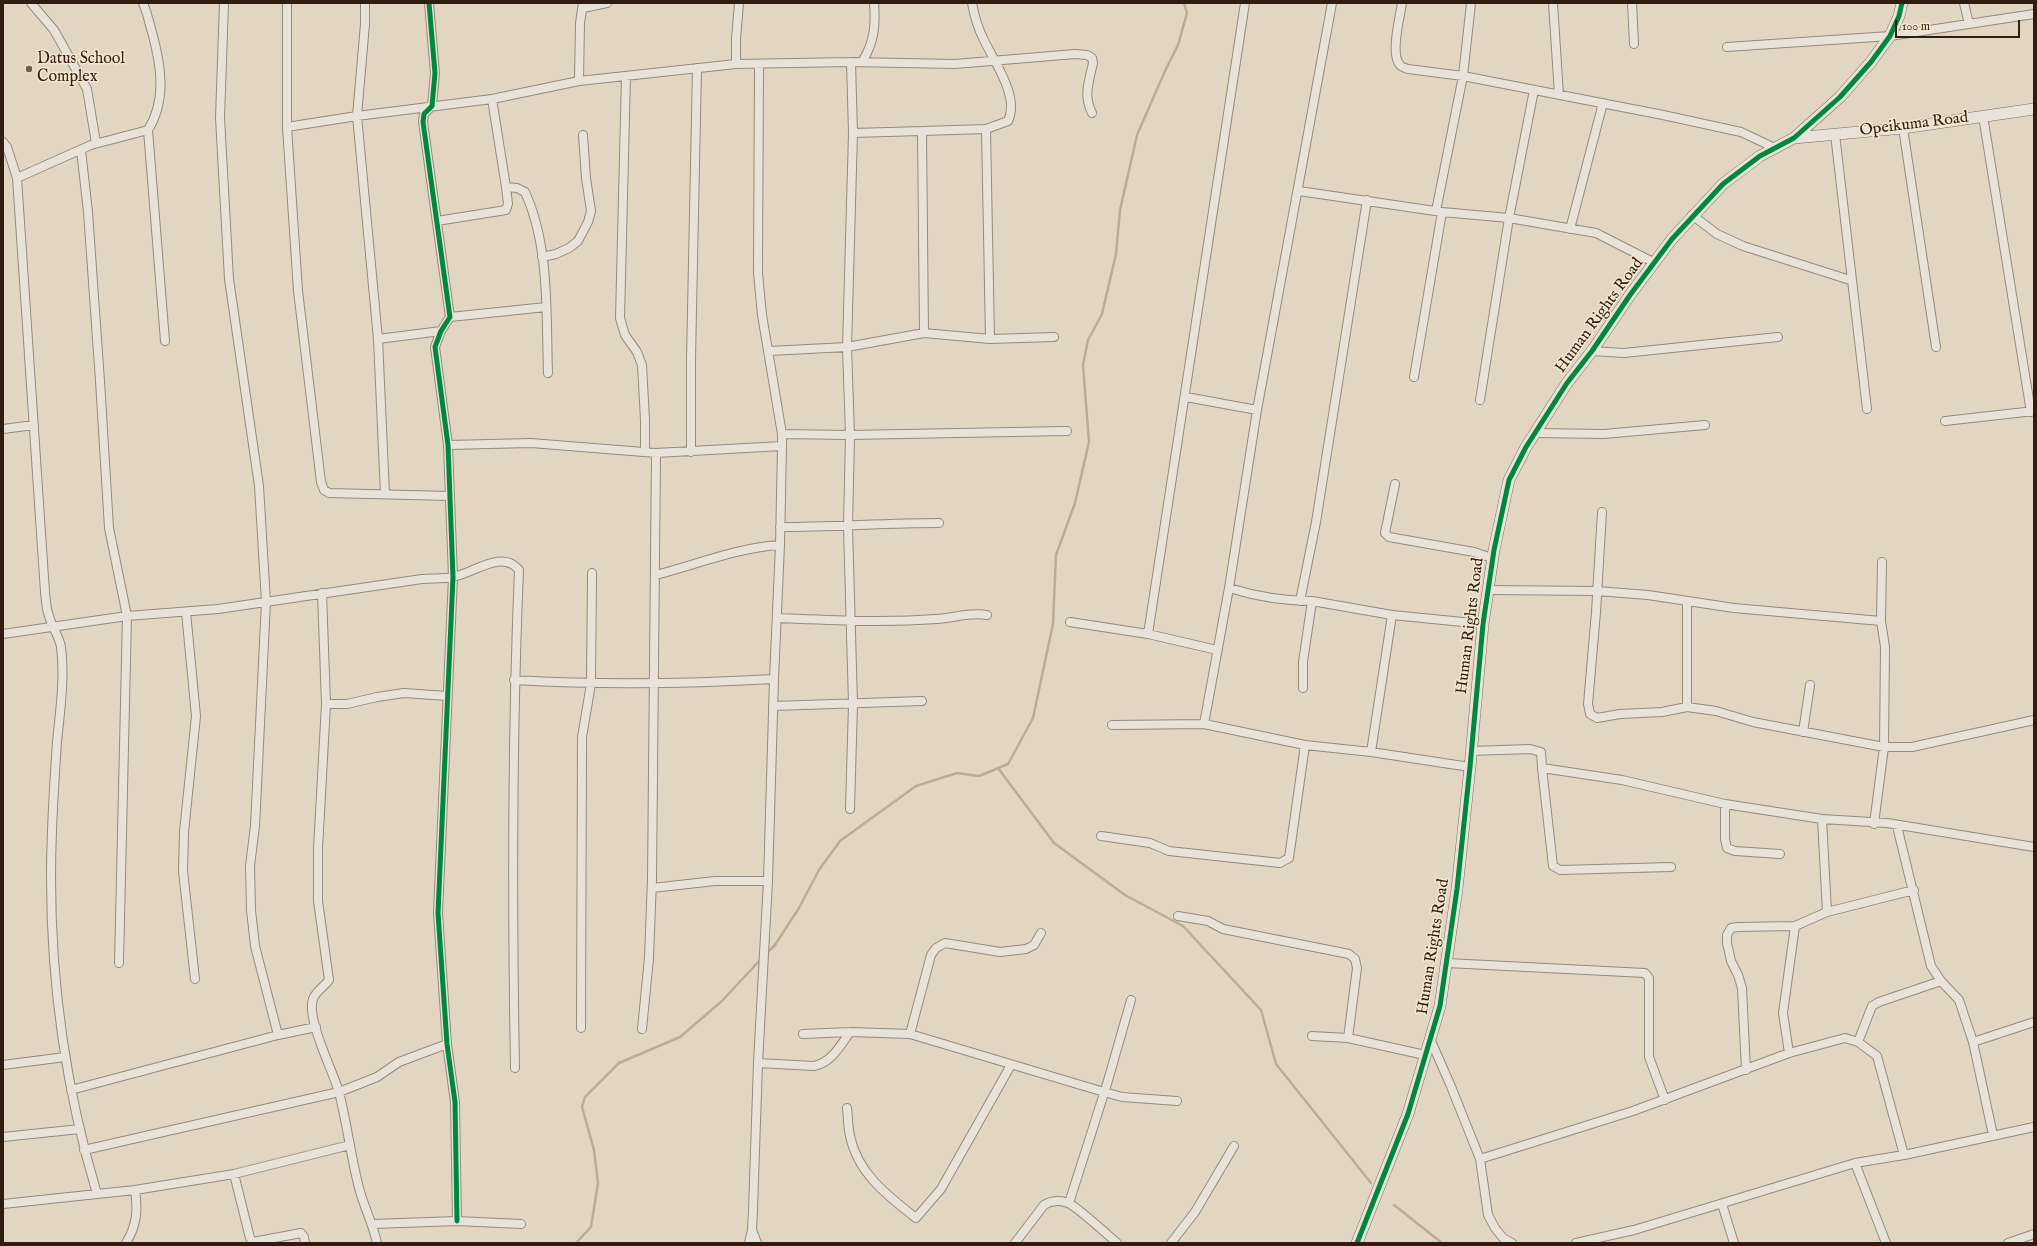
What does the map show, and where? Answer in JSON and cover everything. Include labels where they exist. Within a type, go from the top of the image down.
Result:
[{"type":"street","points":[[31,3],[54,30],[87,89],[96,143]]},
{"type":"street","points":[[143,3],[156,48],[161,76],[156,118],[148,130],[165,340]]},
{"type":"street","points":[[224,3],[220,118],[229,279],[259,486],[266,602],[255,826],[250,866],[251,910],[255,946],[278,1035]]},
{"type":"street","points":[[287,3],[287,127],[298,291],[321,482],[324,490],[329,493],[450,496]]},
{"type":"street","points":[[365,3],[365,24],[357,116],[378,339],[385,494]]},
{"type":"street","points":[[429,3],[435,73],[432,106],[424,114],[423,122],[450,317],[441,331],[435,347],[448,445],[454,577],[447,696],[444,812],[438,913],[447,1044],[455,1102],[457,1221]]},
{"type":"street","points":[[579,81],[580,23],[583,5],[606,3]]},
{"type":"street","points":[[736,64],[736,39],[739,3]]},
{"type":"street","points":[[862,62],[875,35],[876,22],[874,3]]},
{"type":"street","points":[[853,133],[986,129],[1008,121],[1011,115],[1011,100],[997,61],[982,38],[972,3]]},
{"type":"street","points":[[1148,634],[1186,397],[1211,217],[1245,3]]},
{"type":"street","points":[[1204,724],[1229,588],[1257,410],[1299,191],[1332,3]]},
{"type":"street","points":[[1402,3],[1395,44],[1396,57],[1400,65],[1417,71],[1462,76],[1741,132],[1775,148]]},
{"type":"street","points":[[1414,377],[1439,212],[1462,76],[1471,3]]},
{"type":"street","points":[[1553,3],[1558,95]]},
{"type":"street","points":[[1632,3],[1634,44]]},
{"type":"street","name":"Human Rights Road","points":[[1357,1243],[1408,1114],[1425,1055],[1431,1041],[1440,1006],[1447,963],[1470,768],[1483,624],[1492,558],[1509,480],[1526,447],[1567,383],[1592,351],[1630,295],[1692,215],[1723,184],[1775,148],[1794,138],[1840,97],[1871,62],[1890,36],[1899,16],[1902,3]]},
{"type":"street","points":[[1964,3],[1969,24]]},
{"type":"street","points":[[1727,47],[1890,36],[2034,14]]},
{"type":"street","points":[[287,127],[357,116],[492,99],[579,81],[736,64],[862,62],[922,65],[997,61],[1075,54],[1087,55],[1092,58],[1093,63],[1087,95],[1087,103],[1092,113]]},
{"type":"street","points":[[850,809],[853,704],[848,527],[850,435],[847,347],[853,133],[851,62]]},
{"type":"street","points":[[749,1243],[752,1230],[758,1064],[768,881],[773,706],[778,618],[782,446],[782,434],[762,315],[758,274],[759,64]]},
{"type":"street","points":[[691,452],[691,344],[697,68]]},
{"type":"street","points":[[626,76],[620,318],[625,335],[637,352],[642,365],[646,420],[644,452]]},
{"type":"street","points":[[1480,400],[1509,218],[1534,90]]},
{"type":"street","points":[[437,221],[506,210],[508,204],[506,187],[492,99]]},
{"type":"street","points":[[1570,229],[1603,104]]},
{"type":"street","name":"Opeikuma Road","points":[[1794,138],[1903,128],[2034,109]]},
{"type":"street","points":[[1945,421],[2033,412],[1983,116]]},
{"type":"street","points":[[1903,128],[1936,348]]},
{"type":"street","points":[[986,129],[990,339]]},
{"type":"street","points":[[16,178],[96,143],[148,130]]},
{"type":"street","points":[[922,131],[924,333]]},
{"type":"street","points":[[1834,134],[1850,280],[1867,409]]},
{"type":"street","points":[[542,257],[556,254],[569,248],[578,241],[588,222],[591,211],[586,178],[583,135]]},
{"type":"street","points":[[3,142],[7,148],[16,178],[45,592],[48,615],[61,648],[61,699],[55,762],[52,831],[52,912],[56,976],[65,1057],[71,1090],[84,1150],[97,1194]]},
{"type":"street","points":[[81,150],[88,212],[109,528],[127,616],[119,963]]},
{"type":"street","points":[[506,187],[516,188],[525,192],[533,209],[542,257],[546,307],[548,373]]},
{"type":"street","points":[[1299,191],[1439,212],[1509,218],[1596,233],[1655,263]]},
{"type":"street","points":[[1300,601],[1316,522],[1367,200]]},
{"type":"street","points":[[1692,215],[1717,234],[1743,246],[1850,280]]},
{"type":"street","points":[[450,317],[546,307]]},
{"type":"street","points":[[378,339],[441,331]]},
{"type":"street","points":[[769,351],[847,347],[924,333],[990,339],[1054,336]]},
{"type":"street","points":[[1592,351],[1624,353],[1778,337]]},
{"type":"street","points":[[1186,397],[1257,410]]},
{"type":"street","points":[[3,430],[34,425]]},
{"type":"street","points":[[1536,433],[1604,434],[1705,425]]},
{"type":"street","points":[[782,434],[850,435],[1067,431]]},
{"type":"street","points":[[448,445],[531,443],[656,453],[782,446]]},
{"type":"street","points":[[642,1029],[650,958],[652,888],[656,453]]},
{"type":"street","points":[[1395,484],[1385,533],[1389,537],[1474,552],[1492,558]]},
{"type":"street","points":[[1602,512],[1588,704],[1590,714],[1597,718],[1620,714],[1662,712],[1687,707],[1716,711],[1753,722],[1884,747],[1912,747],[2034,720]]},
{"type":"street","points":[[780,527],[848,527],[902,523],[940,523]]},
{"type":"street","points":[[656,575],[702,561],[769,546],[780,545]]},
{"type":"street","points":[[3,634],[127,616],[186,612],[422,579],[454,577],[501,560],[513,563],[519,570],[514,680],[512,872],[514,1068]]},
{"type":"street","points":[[1874,824],[1884,747],[1885,648],[1881,621],[1882,562]]},
{"type":"street","points":[[581,1028],[582,737],[590,684],[592,573]]},
{"type":"street","points":[[1229,588],[1245,593],[1300,601],[1312,601],[1392,616],[1483,624]]},
{"type":"street","points":[[1488,590],[1597,591],[1648,595],[1687,602],[1881,621]]},
{"type":"street","points":[[322,594],[326,704],[318,849],[318,901],[329,980],[313,999],[316,1027],[338,1092],[359,1188],[365,1210],[373,1224],[377,1243]]},
{"type":"street","points":[[1303,688],[1303,662],[1312,601]]},
{"type":"street","points":[[1687,602],[1687,707]]},
{"type":"street","points":[[186,612],[196,716],[184,832],[183,871],[195,979]]},
{"type":"street","points":[[778,618],[851,620],[936,619],[973,613],[987,616]]},
{"type":"street","points":[[1371,752],[1392,616]]},
{"type":"street","points":[[1070,622],[1148,634],[1217,650]]},
{"type":"street","points":[[514,680],[590,684],[686,684],[774,680]]},
{"type":"street","points":[[1803,732],[1810,685]]},
{"type":"street","points":[[326,704],[347,704],[398,693],[447,696]]},
{"type":"street","points":[[773,706],[922,701]]},
{"type":"street","points":[[1112,725],[1204,724],[1305,745],[1371,752],[1470,768]]},
{"type":"street","points":[[1101,836],[1150,843],[1169,851],[1280,863],[1286,861],[1289,858],[1305,745]]},
{"type":"street","points":[[1471,751],[1530,749],[1541,752],[1553,866],[1560,870],[1671,867]]},
{"type":"street","points":[[1542,768],[1622,780],[1725,804],[1822,818],[1874,824],[1888,823],[1897,826],[2034,847]]},
{"type":"street","points":[[1725,804],[1725,838],[1727,848],[1735,851],[1780,854]]},
{"type":"street","points":[[1822,818],[1827,912]]},
{"type":"street","points":[[1897,826],[1932,966],[1941,981],[1959,1000],[1973,1042],[1992,1135]]},
{"type":"street","points":[[652,888],[715,881],[768,881]]},
{"type":"street","points":[[1746,1070],[1742,988],[1738,975],[1731,961],[1727,935],[1731,928],[1795,926],[1827,912],[1914,890]]},
{"type":"street","points":[[1178,916],[1208,921],[1223,929],[1349,954],[1356,959],[1357,968],[1348,1038]]},
{"type":"street","points":[[1789,1053],[1783,1013],[1795,926]]},
{"type":"street","points":[[910,1034],[931,955],[936,948],[945,943],[1000,952],[1017,951],[1034,945],[1041,933]]},
{"type":"street","points":[[1447,963],[1645,973],[1649,978],[1649,1057],[1665,1100]]},
{"type":"street","points":[[1858,1042],[1872,1006],[1879,1002],[1941,981]]},
{"type":"street","points":[[1069,1203],[1131,1000]]},
{"type":"street","points":[[1973,1042],[2034,1022]]},
{"type":"street","points":[[71,1090],[278,1035],[316,1027]]},
{"type":"street","points":[[758,1064],[814,1066],[821,1064],[831,1058],[850,1032]]},
{"type":"street","points":[[803,1034],[850,1032],[910,1034],[1122,1097],[1177,1101]]},
{"type":"street","points":[[1312,1036],[1348,1038],[1425,1055]]},
{"type":"street","points":[[1480,1159],[1633,1111],[1789,1053],[1845,1038],[1858,1042],[1877,1056],[1904,1155]]},
{"type":"street","points":[[1431,1041],[1480,1159],[1488,1215],[1495,1228],[1503,1238],[1512,1243]]},
{"type":"street","points":[[84,1150],[338,1092],[377,1077],[399,1062],[447,1044]]},
{"type":"street","points":[[3,1065],[65,1057]]},
{"type":"street","points":[[848,1108],[850,1136],[862,1166],[876,1186],[916,1218],[940,1189],[1012,1065]]},
{"type":"street","points":[[1576,1243],[1634,1230],[1855,1163],[1904,1155],[2034,1127]]},
{"type":"street","points":[[3,1137],[80,1129]]},
{"type":"street","points":[[3,1204],[135,1190],[234,1174],[350,1145]]},
{"type":"street","points":[[1171,1243],[1195,1212],[1234,1146]]},
{"type":"street","points":[[1855,1163],[1886,1243]]},
{"type":"street","points":[[234,1174],[250,1238],[253,1242],[301,1233],[304,1237],[305,1243]]},
{"type":"street","points":[[126,1243],[134,1229],[138,1211],[135,1190]]},
{"type":"street","points":[[1015,1243],[1044,1205],[1050,1202],[1069,1203],[1117,1243]]},
{"type":"street","points":[[1722,1204],[1734,1243]]},
{"type":"street","points":[[373,1224],[457,1221],[521,1224]]},
{"type":"street","points":[[752,1230],[758,1243]]},
{"type":"street","points":[[2008,1243],[2034,1234]]},
{"type":"waterway","points":[[767,953],[775,945],[799,908],[819,870],[840,841],[916,786],[957,773],[979,776],[1008,764],[1033,718],[1053,624],[1056,555],[1075,503],[1089,442],[1083,365],[1088,340],[1102,314],[1116,254],[1120,210],[1137,135],[1178,45],[1187,13],[1184,3]]},
{"type":"waterway","points":[[998,768],[1054,843],[1125,895],[1183,926],[1261,1010],[1276,1064],[1371,1183]]},
{"type":"waterway","points":[[576,1243],[591,1227],[598,1183],[594,1150],[582,1107],[585,1097],[619,1063],[680,1037],[722,1001],[761,959]]},
{"type":"waterway","points":[[1394,1205],[1442,1243]]},
{"type":"cycle path","points":[[429,3],[435,73],[432,106],[424,114],[423,122],[450,317],[441,331],[435,347],[448,445],[453,577],[438,913],[447,1044],[455,1102],[457,1221]]},
{"type":"cycle path","points":[[1357,1243],[1408,1114],[1440,1006],[1457,889],[1483,624],[1494,550],[1509,480],[1526,447],[1567,383],[1592,351],[1630,295],[1672,239],[1723,184],[1760,156],[1794,138],[1840,97],[1871,62],[1890,36],[1899,16],[1902,3]]},
{"type":"place","name":"Datus School Complex","points":[[29,69]]}]
